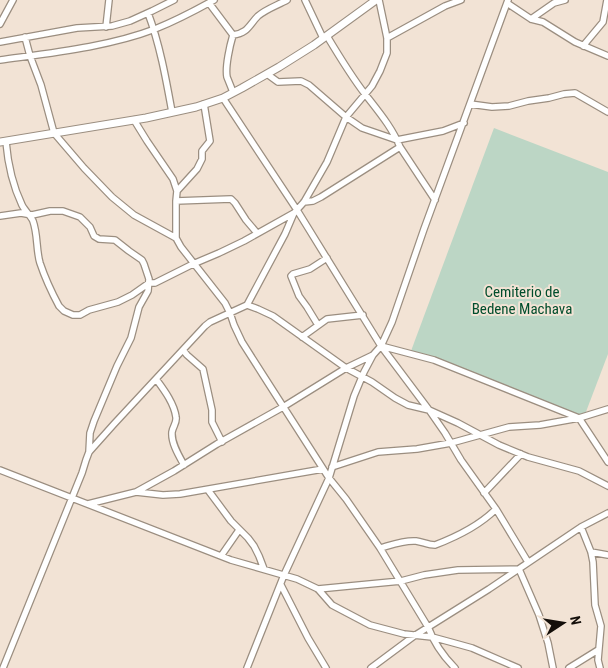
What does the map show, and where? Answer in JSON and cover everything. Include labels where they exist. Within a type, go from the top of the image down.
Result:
[{"type":"main road","points":[[3,142],[134,120],[222,98],[266,74],[325,37],[377,0]]},
{"type":"street","points":[[0,24],[12,0]]},
{"type":"street","points":[[106,27],[109,0]]},
{"type":"street","points":[[0,42],[77,28],[112,26],[148,13],[174,0]]},
{"type":"street","points":[[233,35],[240,34],[253,24],[258,17],[287,0]]},
{"type":"street","points":[[305,0],[325,37],[379,111],[435,200]]},
{"type":"street","points":[[3,142],[12,179],[22,204],[32,219],[35,228],[40,263],[59,306],[64,311],[73,315],[80,315],[88,310],[118,302],[132,295],[148,283],[155,283],[257,233],[295,211],[304,202],[327,162],[346,117],[372,86],[387,53],[387,38],[377,0]]},
{"type":"street","points":[[443,0],[445,6]]},
{"type":"street","points":[[387,38],[445,6],[461,0]]},
{"type":"street","points":[[531,19],[554,3],[565,0]]},
{"type":"street","points":[[583,46],[603,22],[607,0]]},
{"type":"street","points":[[0,60],[70,50],[118,40],[154,29],[212,1],[233,35],[227,66],[228,78],[234,92]]},
{"type":"street","points":[[247,668],[284,575],[329,478],[362,376],[373,355],[381,346],[392,322],[508,2],[531,19],[543,22],[583,46],[608,56]]},
{"type":"street","points":[[148,13],[164,68],[172,112]]},
{"type":"street","points":[[25,37],[54,133],[112,197],[134,215],[176,238],[193,264],[210,283],[230,313],[242,342],[283,407],[329,478],[380,548],[428,627],[440,651],[455,668]]},
{"type":"street","points":[[266,74],[278,82],[301,81],[309,85],[346,117],[362,128],[398,144]]},
{"type":"street","points":[[470,104],[492,107],[509,106],[564,94],[575,94],[608,112]]},
{"type":"street","points":[[222,98],[327,258],[381,346],[446,433],[461,460],[496,509],[528,562]]},
{"type":"street","points":[[177,191],[197,169],[202,159],[202,151],[210,141],[204,104]]},
{"type":"street","points":[[134,120],[173,179],[177,191],[176,238]]},
{"type":"street","points":[[304,202],[313,201],[321,197],[398,144],[464,123]]},
{"type":"street","points":[[176,200],[231,200],[257,233]]},
{"type":"street","points":[[0,216],[21,213],[32,215],[50,211],[80,216],[90,227],[94,236],[99,239],[115,240],[142,260],[149,279],[148,291],[139,308],[131,338],[117,366],[90,433],[89,452],[82,474],[3,668]]},
{"type":"street","points":[[89,452],[210,322],[247,305],[285,234],[295,211]]},
{"type":"street","points":[[318,325],[299,296],[291,276],[310,269],[327,258]]},
{"type":"street","points":[[247,305],[273,316],[346,368],[402,402],[429,410],[528,457],[579,471],[608,486]]},
{"type":"street","points":[[302,337],[327,319],[363,315]]},
{"type":"street","points":[[381,346],[434,360],[579,418],[608,462]]},
{"type":"street","points":[[183,350],[203,369],[212,410],[212,422],[222,442]]},
{"type":"street","points":[[88,504],[136,492],[283,407],[346,368],[373,355]]},
{"type":"street","points":[[156,379],[175,411],[177,419],[172,434],[174,445],[184,465]]},
{"type":"street","points":[[332,467],[378,452],[417,449],[451,443],[509,427],[540,425],[579,418],[608,409]]},
{"type":"street","points":[[484,493],[521,454]]},
{"type":"street","points":[[136,492],[163,495],[180,494],[323,469]]},
{"type":"street","points":[[0,470],[221,556],[297,579],[318,589],[332,605],[370,625],[388,631],[432,637],[472,648],[518,668]]},
{"type":"street","points":[[208,490],[254,546],[264,569]]},
{"type":"street","points":[[380,548],[410,541],[435,545],[482,521],[496,509]]},
{"type":"street","points":[[371,668],[379,665],[414,636],[581,527],[608,513]]},
{"type":"street","points":[[581,527],[593,562],[595,605],[601,626],[598,650],[600,668]]},
{"type":"street","points":[[221,556],[239,530]]},
{"type":"street","points":[[591,552],[608,555]]},
{"type":"street","points":[[318,589],[401,581],[424,575],[458,570],[519,569]]},
{"type":"street","points":[[519,569],[539,615],[548,643],[553,668]]},
{"type":"street","points":[[281,585],[308,638],[326,668]]},
{"type":"street","points":[[601,626],[608,624]]},
{"type":"street","points":[[569,668],[598,650]]},
{"type":"street","points":[[502,668],[510,665]]},
{"type":"green space","name":"Cemiterio de Bedene Machava","points":[[494,128],[608,172],[608,354],[584,417],[411,351]]}]
